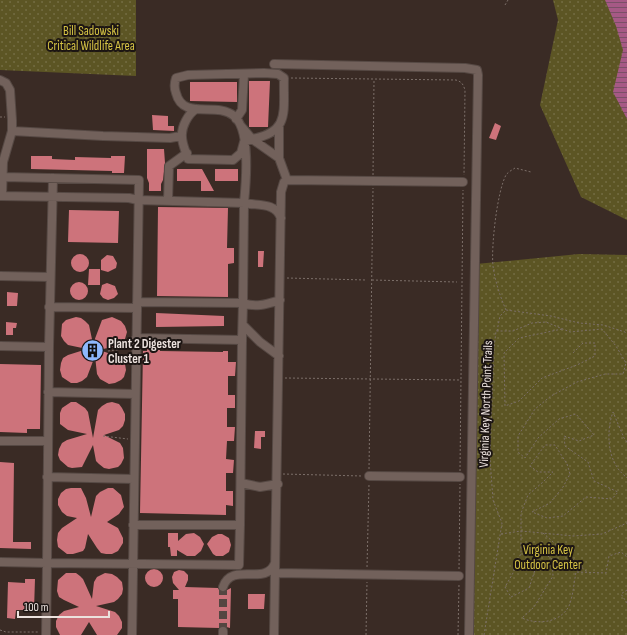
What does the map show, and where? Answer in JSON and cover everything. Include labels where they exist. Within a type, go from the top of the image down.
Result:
[{"type":"lane","points":[[274,64],[465,68],[477,70],[477,168],[469,635]]},
{"type":"lane","points":[[0,562],[239,565],[244,203],[247,171],[244,142],[239,122],[242,110],[244,74]]},
{"type":"lane","points":[[244,142],[252,139],[269,135],[279,127],[283,121],[284,78],[278,74],[188,75],[176,78],[175,89],[181,104],[187,108],[220,110],[234,116],[252,139],[279,158]]},
{"type":"lane","points":[[0,80],[6,83],[10,90],[12,131],[3,162],[1,196],[129,198],[138,200],[244,203],[265,205],[274,208],[279,213],[281,218]]},
{"type":"lane","points":[[196,109],[191,112],[186,120],[181,136],[188,159],[233,160],[241,153],[244,142]]},
{"type":"lane","points":[[279,127],[279,158],[287,180]]},
{"type":"lane","points":[[12,131],[170,138],[181,136]]},
{"type":"lane","points":[[168,201],[169,166],[186,153]]},
{"type":"lane","points":[[3,177],[139,180],[132,635]]},
{"type":"lane","points":[[46,634],[48,392],[53,178]]},
{"type":"lane","points":[[274,635],[278,484],[282,185],[287,180],[463,182]]},
{"type":"lane","points":[[0,276],[50,276]]},
{"type":"lane","points":[[50,307],[243,303],[261,306],[280,300]]},
{"type":"lane","points":[[243,325],[260,342],[279,356]]},
{"type":"lane","points":[[136,338],[242,340]]},
{"type":"lane","points":[[0,346],[49,346]]},
{"type":"lane","points":[[48,392],[135,394]]},
{"type":"lane","points":[[0,441],[48,441]]},
{"type":"lane","points":[[369,476],[460,477]]},
{"type":"lane","points":[[47,477],[134,479]]},
{"type":"lane","points":[[240,483],[260,486],[278,484]]},
{"type":"lane","points":[[133,525],[240,525]]},
{"type":"lane","points":[[223,587],[225,580],[231,576],[240,574],[262,574],[269,572],[273,569],[276,560]]},
{"type":"lane","points":[[276,572],[459,576]]},
{"type":"path","points":[[505,4],[508,0]]},
{"type":"path","points":[[284,78],[456,80],[464,84],[458,635]]},
{"type":"path","points":[[366,635],[374,79]]},
{"type":"path","points":[[506,310],[498,288],[493,265],[497,214],[502,186],[506,173],[516,168],[531,172]]},
{"type":"path","points":[[280,278],[366,280]]},
{"type":"path","points":[[372,280],[457,282]]},
{"type":"path","points":[[496,331],[500,316],[506,310]]},
{"type":"path","points":[[506,310],[551,316],[579,323],[603,325],[627,334]]},
{"type":"path","name":"Virginia Key North Point Trails","points":[[484,635],[502,523],[493,500],[490,458],[496,331],[513,331],[532,323],[546,322],[570,332],[602,329],[616,346],[626,363],[623,374],[605,374],[577,382],[551,396],[535,410],[518,436],[518,452],[525,458],[538,438],[559,419],[576,414],[594,435],[579,441],[564,436],[564,446],[588,462],[594,481],[618,492],[612,499],[586,497],[563,516],[547,518],[532,512],[550,503],[563,487],[570,474],[567,464],[555,445],[545,445],[530,466],[538,472],[553,472],[528,495],[521,513],[521,553],[514,573],[506,587],[511,597],[529,588],[535,570],[537,556],[545,554],[552,559],[553,576],[534,607],[522,618],[532,622],[548,621],[560,617],[568,606],[576,572],[606,573],[609,556],[621,552],[627,557]]},
{"type":"path","points":[[564,329],[519,338],[504,353],[506,406],[519,401],[542,378],[577,365],[595,356],[595,343],[583,344],[572,354]]},
{"type":"path","points":[[108,351],[136,348]]},
{"type":"path","points":[[279,378],[461,380]]},
{"type":"path","points":[[627,442],[613,412],[610,420],[609,447],[616,466],[627,478]]},
{"type":"path","points":[[103,436],[134,439]]},
{"type":"path","points":[[278,470],[283,474],[294,475],[369,476]]},
{"type":"path","points":[[500,534],[521,531],[573,536],[602,534],[627,523]]},
{"type":"path","points":[[542,532],[588,572]]},
{"type":"path","points":[[627,590],[621,594],[627,603]]},
{"type":"path","points":[[0,630],[6,632],[46,634]]},
{"type":"green space","name":"Bill Sadowski Critical Wildlife Area","points":[[0,0],[136,0],[136,76],[0,70]]},
{"type":"green space","points":[[553,0],[627,0],[627,220],[581,197],[540,105],[558,20]]},
{"type":"green space","name":"Virginia Key Outdoor Center","points":[[579,254],[627,255],[627,635],[466,635],[476,264]]},
{"type":"shaded area","points":[[605,0],[627,0],[627,119],[613,92],[623,50],[616,26]]},
{"type":"building","points":[[249,81],[270,81],[268,127],[249,127]]},
{"type":"building","points":[[190,82],[237,82],[237,102],[190,101]]},
{"type":"building","points":[[152,115],[168,116],[168,126],[174,126],[174,131],[153,130]]},
{"type":"building","points":[[495,123],[501,126],[496,140],[489,138]]},
{"type":"building","points":[[147,149],[164,149],[165,163],[161,191],[149,191],[149,183],[147,178]]},
{"type":"building","points":[[31,156],[52,156],[52,159],[75,160],[75,157],[111,158],[111,156],[125,156],[124,173],[112,173],[112,171],[31,169]]},
{"type":"building","points":[[177,169],[202,169],[214,191],[201,191],[201,181],[177,181]]},
{"type":"building","points":[[215,169],[238,169],[238,181],[215,181]]},
{"type":"building","points":[[158,207],[228,208],[227,248],[234,248],[234,263],[228,264],[228,297],[157,296]]},
{"type":"building","points":[[69,210],[119,211],[118,243],[68,242]]},
{"type":"building","points":[[258,251],[264,251],[263,267],[258,267]]},
{"type":"building","points":[[80,254],[86,257],[89,263],[86,269],[80,272],[74,269],[71,263],[74,257]]},
{"type":"building","points":[[107,255],[113,256],[117,263],[116,268],[108,272],[101,270],[101,260]]},
{"type":"building","points":[[89,269],[100,269],[100,285],[88,285]]},
{"type":"building","points":[[79,282],[85,285],[88,291],[85,297],[79,300],[73,297],[70,291],[73,285]]},
{"type":"building","points":[[107,283],[115,286],[118,294],[114,298],[108,300],[103,298],[100,294],[102,285]]},
{"type":"building","points":[[7,292],[18,293],[17,306],[7,306]]},
{"type":"building","points":[[156,313],[224,316],[224,326],[156,327]]},
{"type":"building","name":"Plant 2 Digester Cluster 1","points":[[76,317],[81,318],[89,325],[93,344],[102,320],[112,317],[121,321],[125,326],[127,332],[122,343],[99,350],[117,356],[125,364],[126,370],[124,377],[121,380],[109,384],[100,379],[97,374],[95,356],[87,377],[82,381],[71,383],[62,377],[60,370],[63,358],[87,349],[68,345],[61,336],[62,324],[66,320]]},
{"type":"building","points":[[6,322],[17,323],[16,328],[13,328],[13,335],[6,335]]},
{"type":"building","points":[[147,348],[160,348],[160,351],[228,351],[228,362],[236,362],[235,376],[228,376],[228,395],[235,395],[235,408],[227,408],[227,427],[235,427],[234,441],[227,441],[226,459],[234,460],[233,473],[226,473],[226,491],[233,491],[233,506],[226,505],[226,515],[140,513],[143,351],[147,351]]},
{"type":"building","points":[[0,364],[41,365],[40,429],[27,429],[27,433],[0,432]]},
{"type":"building","points":[[71,402],[76,402],[88,412],[93,438],[98,410],[107,403],[112,402],[119,404],[122,408],[125,414],[123,426],[119,430],[104,435],[120,443],[123,448],[124,458],[118,467],[109,469],[104,468],[99,464],[96,461],[93,445],[82,467],[68,467],[60,460],[58,455],[62,443],[87,434],[68,430],[60,424],[60,413],[62,408]]},
{"type":"building","points":[[255,431],[265,431],[265,437],[261,437],[261,449],[254,448]]},
{"type":"building","points":[[0,462],[14,463],[13,542],[31,542],[31,549],[0,548]]},
{"type":"building","points":[[81,488],[86,498],[91,517],[96,496],[100,492],[108,488],[113,488],[121,495],[124,507],[119,514],[107,522],[118,528],[123,538],[123,543],[118,551],[112,554],[101,553],[88,534],[83,551],[67,554],[58,547],[58,533],[62,528],[77,518],[67,516],[62,512],[58,505],[58,499],[61,493],[66,489]]},
{"type":"building","points":[[168,533],[178,533],[178,541],[186,534],[194,533],[200,537],[204,544],[201,551],[195,556],[187,556],[177,550],[177,556],[171,556],[170,547],[168,547]]},
{"type":"building","points":[[222,534],[229,538],[231,545],[229,552],[223,556],[216,556],[213,554],[207,544],[212,537]]},
{"type":"building","points":[[154,569],[160,572],[163,578],[160,584],[154,587],[148,584],[145,578],[148,572]]},
{"type":"building","points":[[179,570],[184,571],[188,575],[188,580],[185,587],[218,588],[223,592],[231,588],[230,628],[223,626],[219,628],[178,627],[178,599],[173,599],[173,590],[179,590],[173,583],[172,577],[174,572]]},
{"type":"building","points":[[66,573],[76,573],[83,579],[92,599],[94,582],[97,577],[105,573],[112,574],[122,582],[122,594],[118,599],[114,602],[96,606],[115,612],[119,616],[122,622],[122,628],[117,635],[97,635],[89,622],[81,635],[60,635],[56,627],[56,621],[59,615],[64,611],[79,607],[59,597],[57,591],[58,580]]},
{"type":"building","points":[[25,579],[35,579],[34,610],[16,610],[15,619],[7,618],[8,582],[25,583]]},
{"type":"building","points":[[248,594],[265,594],[264,609],[248,609]]},
{"type":"tunnel","points":[[223,587],[223,631]]},
{"type":"place","name":"Plant 2 Digester Cluster 1","points":[[93,350]]}]
